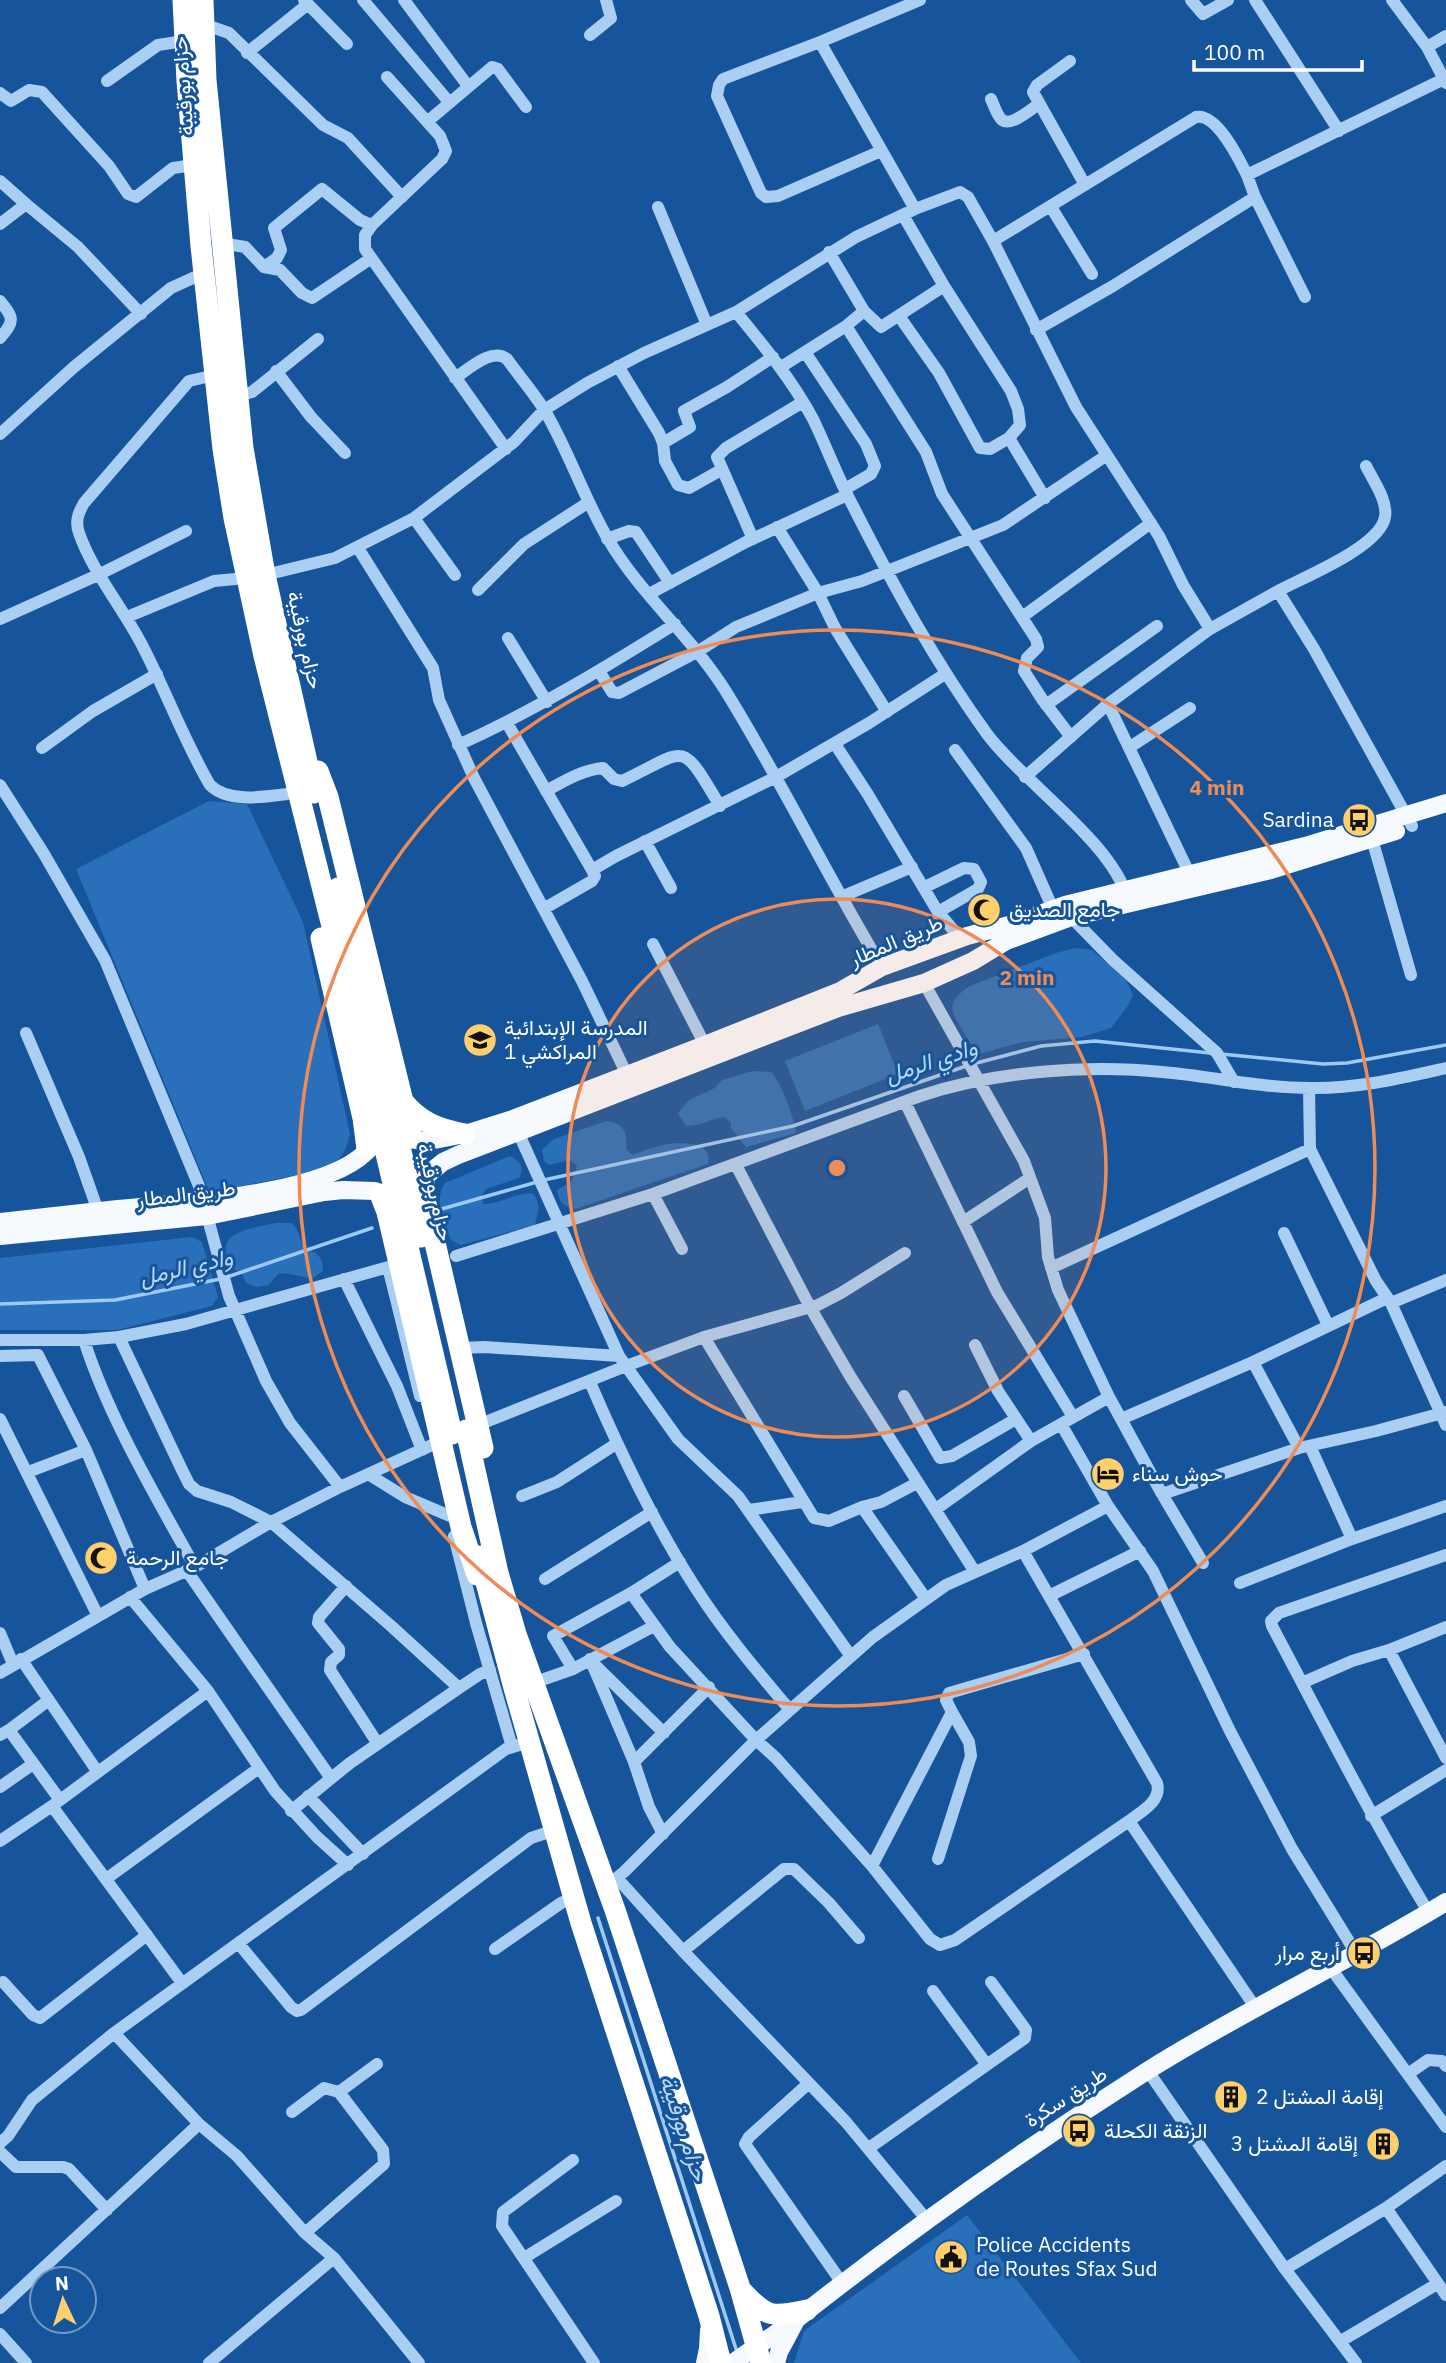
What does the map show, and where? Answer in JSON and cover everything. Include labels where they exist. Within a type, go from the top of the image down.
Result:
[{"type":"highway","name":"حزام بورقيبة","points":[[183,0],[184,41],[204,272],[234,518],[256,577],[498,1573],[533,1683],[612,1882],[740,2288],[758,2355]]},
{"type":"highway","name":"حزام بورقيبة","points":[[203,0],[221,243],[250,495],[256,577]]},
{"type":"highway","points":[[288,712],[287,794],[363,1118],[367,1150]]},
{"type":"highway","points":[[288,712],[328,797],[402,1100],[414,1139]]},
{"type":"highway","points":[[402,1100],[412,1113],[428,1124],[465,1134]]},
{"type":"highway","points":[[426,1178],[425,1200],[460,1348],[465,1430]]},
{"type":"highway","points":[[377,1192],[387,1212],[394,1266],[499,1667]]},
{"type":"highway","name":"حزام بورقيبة","points":[[465,1430],[499,1667],[521,1744],[555,1830],[574,1897],[709,2316],[721,2363]]},
{"type":"highway","points":[[740,2288],[765,2313],[802,2314]]},
{"type":"main road","name":"طريق المطار","points":[[1193,881],[1271,870],[1372,839],[1446,803]]},
{"type":"main road","name":"طريق المطار","points":[[630,1081],[705,1045],[963,937],[1193,881],[1306,846],[1410,821],[1446,816]]},
{"type":"main road","name":"طريق المطار","points":[[414,1139],[429,1141],[465,1134],[557,1109],[838,1008],[924,982],[973,961],[1063,911]]},
{"type":"main road","points":[[963,937],[972,951],[973,961]]},
{"type":"main road","points":[[877,971],[879,996]]},
{"type":"main road","name":"طريق المطار","points":[[426,1178],[443,1162],[518,1132],[557,1109]]},
{"type":"main road","points":[[395,1133],[414,1139],[428,1157],[426,1178],[413,1194],[403,1198],[392,1198],[377,1192],[366,1181],[363,1170],[367,1150],[384,1135],[395,1133]]},
{"type":"main road","name":"طريق المطار","points":[[0,1220],[98,1211],[205,1209],[254,1193],[321,1178],[359,1160],[367,1150]]},
{"type":"main road","name":"طريق المطار","points":[[0,1236],[324,1192],[377,1192]]},
{"type":"main road","name":"طريق سكرة","points":[[733,2363],[758,2355],[802,2314],[927,2220],[1021,2154],[1148,2071],[1255,2007],[1446,1902]]},
{"type":"main road","points":[[776,2363],[779,2352],[802,2314]]},
{"type":"main road","points":[[705,2363],[709,2316]]},
{"type":"street","points":[[363,0],[449,102]]},
{"type":"street","points":[[404,0],[468,86]]},
{"type":"street","points":[[590,35],[611,18],[606,0]]},
{"type":"street","points":[[881,151],[778,197],[766,197],[761,193],[717,96],[719,85],[723,79],[820,42],[888,6],[920,0]]},
{"type":"street","points":[[1191,0],[1203,14],[1228,0]]},
{"type":"street","points":[[1255,0],[1339,131]]},
{"type":"street","points":[[1247,175],[1445,81],[1427,47],[1392,0]]},
{"type":"street","points":[[247,53],[305,2],[347,44]]},
{"type":"street","points":[[203,24],[229,33],[323,125],[348,138],[402,197]]},
{"type":"street","points":[[1427,47],[1446,36]]},
{"type":"street","points":[[107,82],[158,45],[184,41]]},
{"type":"street","points":[[820,42],[881,151],[944,286],[1016,401],[1020,425],[1009,438],[989,449],[980,448],[939,373],[900,316]]},
{"type":"street","points":[[1070,61],[1034,89],[1034,96],[1085,185]]},
{"type":"street","points":[[428,121],[490,67],[495,67],[526,107]]},
{"type":"street","points":[[387,77],[428,121],[443,141],[446,151],[442,159],[373,225],[365,235],[364,242],[370,258],[506,449]]},
{"type":"street","points":[[0,93],[11,101],[29,90],[43,92],[109,166],[128,194],[136,197],[173,168],[194,165]]},
{"type":"street","points":[[991,99],[1005,122],[1039,104]]},
{"type":"street","points":[[993,242],[1189,120],[1201,116],[1210,119],[1234,151],[1305,298]]},
{"type":"street","points":[[0,181],[78,247],[141,314]]},
{"type":"street","points":[[264,267],[277,258],[281,250],[274,228],[322,189],[360,220],[373,225]]},
{"type":"street","points":[[127,617],[205,584],[256,577],[327,561],[358,548],[414,518],[522,436],[544,410],[587,383],[736,312],[829,252],[909,212],[956,193],[968,197],[1076,407],[1151,523],[1210,629]]},
{"type":"street","points":[[1036,330],[1114,286],[1255,197]]},
{"type":"street","points":[[0,224],[26,204]]},
{"type":"street","points":[[658,207],[707,325]]},
{"type":"street","points":[[1051,207],[1092,274]]},
{"type":"street","points":[[221,243],[246,247],[264,267],[280,270],[302,293],[312,298],[370,258]]},
{"type":"street","points":[[829,252],[864,310],[881,327],[944,286]]},
{"type":"street","points":[[0,434],[74,367],[171,288],[204,272]]},
{"type":"street","points":[[0,301],[12,319],[11,325],[0,338]]},
{"type":"street","points":[[663,443],[690,427],[684,415],[686,410],[777,362],[805,352],[846,326],[864,310]]},
{"type":"street","points":[[736,312],[777,362],[803,402],[886,569],[945,674],[997,746],[1108,861],[1126,897]]},
{"type":"street","points":[[846,326],[926,452],[938,487],[1038,647],[1027,658],[1024,671],[1071,737]]},
{"type":"street","points":[[237,396],[252,392],[318,339]]},
{"type":"street","points":[[649,594],[846,492],[871,474],[875,466],[866,444],[805,352]]},
{"type":"street","points":[[455,378],[492,355],[500,355],[507,359],[544,410],[607,539],[724,690],[776,777],[841,897],[877,971]]},
{"type":"street","points":[[618,366],[663,443],[665,461],[678,485],[683,488],[698,484],[721,470]]},
{"type":"street","points":[[276,371],[311,417],[345,453]]},
{"type":"street","points":[[215,375],[189,381],[84,503],[78,513],[77,525],[100,574],[127,617],[157,674],[205,777],[216,791],[227,795],[261,797],[287,794]]},
{"type":"street","points":[[753,539],[721,470],[719,453],[803,402]]},
{"type":"street","points":[[1009,438],[1045,498]]},
{"type":"street","points":[[599,671],[612,692],[619,693],[697,652],[736,627],[818,593],[862,581],[886,569],[972,538],[1016,517],[1107,455]]},
{"type":"street","points":[[1025,776],[1108,704],[1210,629],[1364,545],[1380,529],[1385,518],[1385,507],[1366,466]]},
{"type":"street","points":[[478,590],[524,544],[589,502]]},
{"type":"street","points":[[414,518],[455,575]]},
{"type":"street","points":[[1022,618],[1151,523]]},
{"type":"street","points":[[777,527],[887,712]]},
{"type":"street","points":[[0,619],[186,531]]},
{"type":"street","points":[[607,539],[629,531],[636,532],[670,583]]},
{"type":"street","points":[[358,548],[433,668],[439,700],[458,745],[496,822],[545,908],[630,1081]]},
{"type":"street","points":[[1278,591],[1314,649],[1410,821]]},
{"type":"street","points":[[458,745],[547,702],[674,624]]},
{"type":"street","points":[[1046,705],[1157,626]]},
{"type":"street","points":[[508,638],[547,702]]},
{"type":"street","points":[[42,748],[93,711],[157,674]]},
{"type":"street","points":[[592,870],[776,777],[835,744],[945,674]]},
{"type":"street","points":[[1108,704],[1193,881]]},
{"type":"street","points":[[1129,747],[1190,708]]},
{"type":"street","points":[[508,723],[595,876],[592,881],[545,908]]},
{"type":"street","points":[[835,744],[938,912],[963,937]]},
{"type":"street","points":[[955,750],[1026,848],[1063,911],[1217,1054],[1234,1082]]},
{"type":"street","points":[[546,791],[570,778],[598,768],[603,768],[614,779],[622,781],[666,757],[680,755],[686,756],[697,767],[720,806]]},
{"type":"street","points":[[0,785],[44,854],[105,960],[205,1209],[223,1279],[235,1311],[281,1410],[340,1487]]},
{"type":"street","points":[[1372,839],[1410,975]]},
{"type":"street","points":[[645,841],[671,888]]},
{"type":"street","points":[[841,897],[912,867]]},
{"type":"street","points":[[925,887],[964,868],[974,869],[981,881],[978,889],[938,912]]},
{"type":"street","points":[[653,944],[705,1045]]},
{"type":"street","points":[[924,982],[978,1082],[1002,1119],[1030,1178],[1047,1227],[1047,1251],[1058,1290],[1109,1397],[1161,1494],[1203,1563]]},
{"type":"street","points":[[26,1033],[79,1157],[98,1211]]},
{"type":"street","points":[[456,1256],[653,1194],[905,1101],[978,1082],[1058,1071],[1113,1069],[1309,1088],[1368,1084],[1446,1068]]},
{"type":"street","points":[[1161,1494],[1304,1447],[1445,1417],[1389,1301],[1376,1281],[1310,1149],[1309,1088]]},
{"type":"street","points":[[905,1101],[997,1292],[1067,1420],[1108,1506],[1153,1571],[1230,1731],[1292,1849],[1356,1953]]},
{"type":"street","points":[[518,1132],[623,1361],[678,1439],[738,1496],[749,1510],[850,1655]]},
{"type":"street","points":[[1051,1268],[1310,1149]]},
{"type":"street","points":[[736,1165],[810,1307],[917,1483],[975,1572]]},
{"type":"street","points":[[963,1222],[1030,1178]]},
{"type":"street","points":[[653,1194],[682,1249]]},
{"type":"street","points":[[1284,1233],[1328,1325]]},
{"type":"street","points":[[465,1430],[590,1381],[623,1361],[828,1301],[905,1254]]},
{"type":"street","points":[[0,1340],[84,1340],[119,1337],[186,1324],[394,1266],[427,1448]]},
{"type":"street","points":[[291,1811],[330,1777],[458,1688],[480,1674],[499,1667],[427,1448],[344,1279]]},
{"type":"street","points":[[1121,1419],[1253,1362],[1328,1325],[1446,1280]]},
{"type":"street","points":[[704,1336],[814,1518],[822,1521],[835,1519],[881,1502],[917,1483]]},
{"type":"street","points":[[119,1337],[189,1484],[271,1522],[458,1688]]},
{"type":"street","points":[[39,1340],[38,1355],[86,1450],[145,1589]]},
{"type":"street","points":[[84,1340],[91,1363],[191,1569],[330,1777]]},
{"type":"street","points":[[975,1345],[990,1378],[1031,1441]]},
{"type":"street","points":[[460,1348],[623,1361]]},
{"type":"street","points":[[0,1356],[38,1355]]},
{"type":"street","points":[[1253,1362],[1304,1447],[1353,1539]]},
{"type":"street","points":[[590,1381],[616,1444],[680,1562],[717,1620],[790,1710]]},
{"type":"street","points":[[904,1396],[940,1458],[963,1450],[1016,1419]]},
{"type":"street","points":[[936,1509],[1031,1441],[1109,1397]]},
{"type":"street","points":[[0,1419],[97,1614]]},
{"type":"street","points":[[522,1496],[565,1477],[616,1444]]},
{"type":"street","points":[[0,1672],[97,1614],[191,1569],[271,1522],[427,1448]]},
{"type":"street","points":[[28,1472],[86,1450]]},
{"type":"street","points":[[368,1475],[405,1497],[450,1516]]},
{"type":"street","points":[[749,1510],[802,1502]]},
{"type":"street","points":[[927,2220],[869,2148],[809,2083],[683,1951],[612,1882],[756,1740],[850,1655],[946,1586],[1108,1506]]},
{"type":"street","points":[[1240,1583],[1446,1506]]},
{"type":"street","points":[[862,1507],[926,1599]]},
{"type":"street","points":[[545,1579],[652,1512]]},
{"type":"street","points":[[631,1592],[654,1626],[872,1866],[930,1939],[935,1944],[947,1944],[1129,1822],[1155,1800],[1159,1789],[1023,1550]]},
{"type":"street","points":[[1049,1596],[1140,1551]]},
{"type":"street","points":[[1429,1913],[1371,1816],[1304,1682],[1272,1626],[1274,1615],[1446,1555]]},
{"type":"street","points":[[573,1669],[553,1636],[680,1562]]},
{"type":"street","points":[[346,1586],[319,1617],[318,1623],[339,1649],[339,1655],[331,1662],[330,1670],[378,1744]]},
{"type":"street","points":[[130,1597],[208,1691],[291,1811],[348,1866]]},
{"type":"street","points":[[533,1683],[573,1669],[654,1626]]},
{"type":"street","points":[[1304,1682],[1352,1661],[1389,1650],[1446,1627]]},
{"type":"street","points":[[0,1633],[17,1661],[49,1700],[97,1771]]},
{"type":"street","points":[[1389,1650],[1446,1758]]},
{"type":"street","points":[[938,1859],[971,1756],[969,1742],[946,1696],[953,1691],[1084,1654]]},
{"type":"street","points":[[590,1659],[664,1733]]},
{"type":"street","points":[[590,1659],[634,1762],[649,1807],[663,1834]]},
{"type":"street","points":[[634,1762],[709,1687]]},
{"type":"street","points":[[0,1841],[208,1691]]},
{"type":"street","points":[[49,1700],[4,1732],[33,1764],[106,1879],[182,1983]]},
{"type":"street","points":[[872,1866],[952,1712]]},
{"type":"street","points":[[0,2143],[8,2136],[32,2100],[114,2033],[506,1749],[521,1744]]},
{"type":"street","points":[[0,1787],[33,1764]]},
{"type":"street","points":[[106,1879],[259,1768]]},
{"type":"street","points":[[1371,1816],[1446,1770]]},
{"type":"street","points":[[308,1796],[363,1854]]},
{"type":"street","points":[[1129,1822],[1255,2007]]},
{"type":"street","points":[[239,1944],[291,2007],[297,2011],[301,2010],[531,1838],[555,1830]]},
{"type":"street","points":[[683,1951],[784,1869],[794,1869],[829,1903],[859,1938]]},
{"type":"street","points":[[495,1949],[561,1903],[574,1897]]},
{"type":"street","points":[[3,1982],[33,2015],[40,2018],[147,1935]]},
{"type":"street","points":[[1330,1967],[1446,2127]]},
{"type":"street","points":[[869,2148],[1022,2041],[1026,2034],[991,1982]]},
{"type":"street","points":[[933,1991],[987,2065]]},
{"type":"street","points":[[114,2033],[199,2124],[237,2156],[305,2232],[334,2258],[419,2363]]},
{"type":"street","points":[[1408,2074],[1428,2060],[1442,2061],[1446,2066]]},
{"type":"street","points":[[339,2092],[377,2064]]},
{"type":"street","points":[[1148,2071],[1284,2269],[1356,2363]]},
{"type":"street","points":[[809,2083],[749,2137],[746,2144],[842,2283]]},
{"type":"street","points":[[292,2112],[324,2088],[339,2092],[383,2150],[384,2164],[305,2232]]},
{"type":"street","points":[[0,2308],[199,2124]]},
{"type":"street","points":[[0,2152],[16,2166],[69,2169],[107,2210]]},
{"type":"street","points":[[573,2160],[503,2212],[502,2226],[594,2363]]},
{"type":"street","points":[[1284,2269],[1387,2208],[1446,2166]]},
{"type":"street","points":[[524,2258],[615,2202]]},
{"type":"street","points":[[1387,2208],[1446,2295]]},
{"type":"street","points":[[209,2363],[334,2258]]},
{"type":"street","points":[[1341,2341],[1437,2284]]},
{"type":"street","points":[[0,2334],[26,2363]]},
{"type":"shaded area","points":[[209,801],[247,804],[303,922],[350,1134],[343,1154],[330,1165],[277,1179],[209,1191],[76,869]]},
{"type":"shaded area","points":[[1075,948],[1092,950],[1126,980],[1133,995],[1111,1028],[1082,1037],[1023,1042],[979,1054],[953,1013],[955,999],[970,986]]},
{"type":"shaded area","points":[[878,1024],[898,1074],[805,1111],[785,1061]]},
{"type":"shaded area","points":[[753,1071],[771,1072],[775,1077],[787,1101],[796,1133],[746,1147],[724,1117],[686,1126],[678,1113],[689,1100],[715,1088],[722,1080]]},
{"type":"shaded area","points":[[606,1121],[617,1124],[624,1130],[626,1149],[633,1155],[667,1144],[693,1144],[703,1146],[709,1157],[708,1164],[575,1209],[567,1207],[561,1201],[557,1190],[571,1182],[577,1166],[570,1160],[549,1165],[544,1161],[542,1150],[554,1139]]},
{"type":"shaded area","points":[[510,1156],[520,1165],[522,1171],[519,1178],[486,1189],[482,1195],[483,1204],[532,1193],[538,1204],[535,1225],[461,1245],[451,1240],[440,1204],[445,1183]]},
{"type":"shaded area","points":[[276,1223],[292,1223],[305,1249],[321,1259],[323,1271],[313,1278],[278,1274],[269,1285],[256,1287],[246,1283],[241,1271],[235,1270],[228,1257],[226,1247],[229,1240],[244,1230]]},
{"type":"shaded area","points":[[192,1237],[202,1242],[218,1297],[212,1306],[117,1330],[0,1330],[0,1258]]},
{"type":"shaded area","points":[[967,2215],[1081,2363],[794,2363],[804,2331]]},
{"type":"waterway","name":"وادي الرمل","points":[[544,1180],[793,1126],[969,1065],[1041,1046],[1095,1041],[1210,1053]]},
{"type":"waterway","name":"وادي الرمل","points":[[1221,1054],[1323,1064],[1347,1063],[1446,1045]]},
{"type":"waterway","name":"وادي الرمل","points":[[438,1210],[537,1182]]},
{"type":"waterway","name":"وادي الرمل","points":[[227,1277],[372,1228]]},
{"type":"waterway","name":"وادي الرمل","points":[[0,1304],[115,1300],[220,1279]]},
{"type":"waterway","name":"حزام بورقيبة","points":[[598,1918],[736,2349]]},
{"type":"place","name":"Sardina","points":[[1359,820]]},
{"type":"place","name":"جامع الصديق","points":[[984,910]]},
{"type":"place","name":"المدرسة الإبتدائية المراكشي 1","points":[[480,1040]]},
{"type":"place","name":"حوش سناء","points":[[1108,1474]]},
{"type":"place","name":"جامع الرحمة","points":[[101,1558]]},
{"type":"place","name":"أربع مرار","points":[[1364,1953]]},
{"type":"place","name":"إقامة المشتل 2","points":[[1231,2097]]},
{"type":"place","name":"الزنقة الكحلة","points":[[1079,2131]]},
{"type":"place","name":"إقامة المشتل 3","points":[[1383,2144]]},
{"type":"place","name":"Police Accidents de Routes Sfax Sud","points":[[951,2257]]}]
